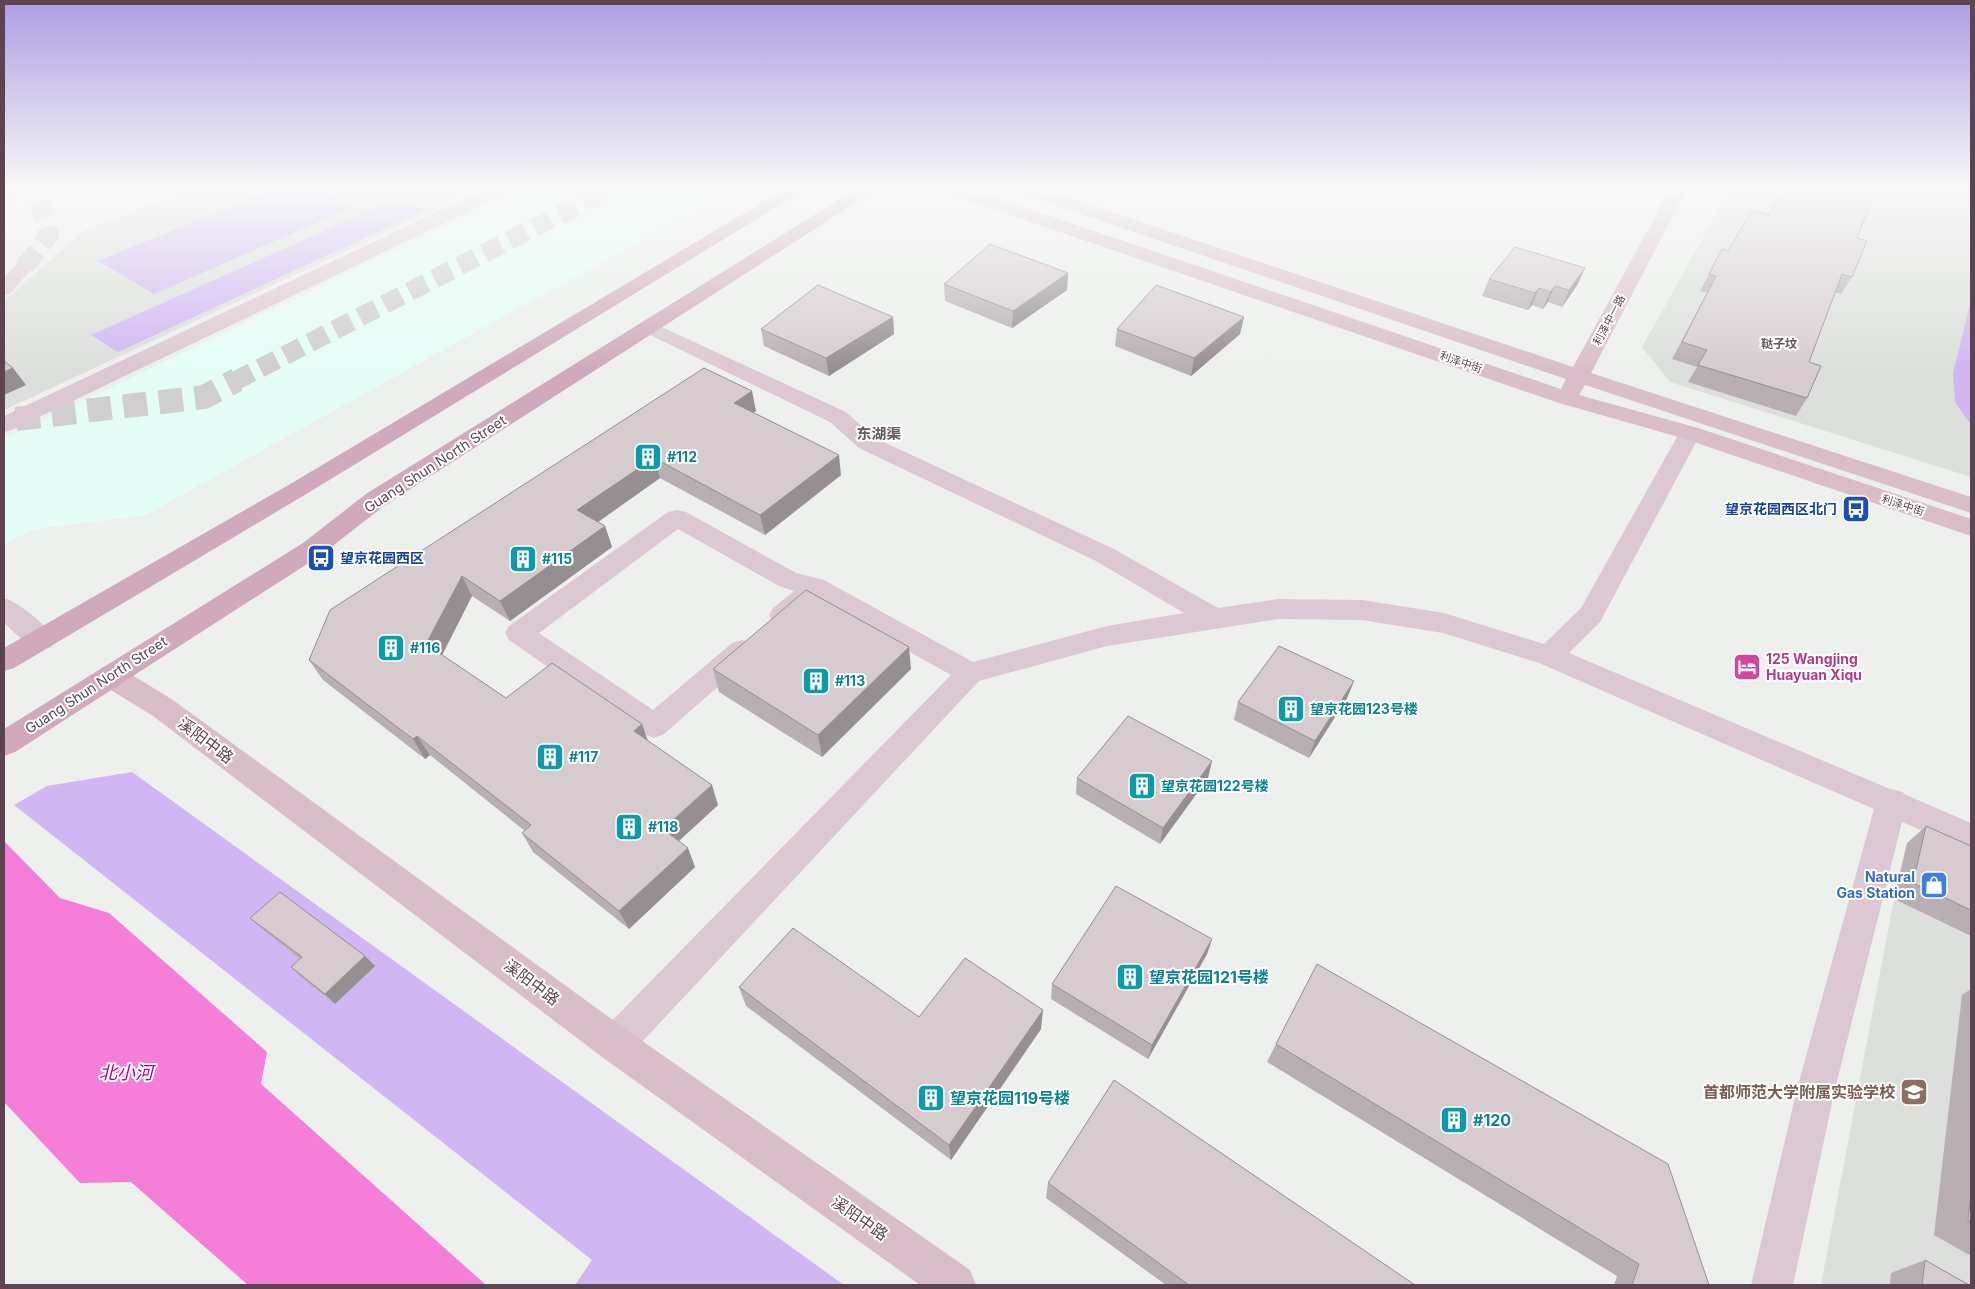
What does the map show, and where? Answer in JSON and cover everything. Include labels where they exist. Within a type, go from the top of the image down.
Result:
[{"type":"main road","points":[[4,661],[300,488],[699,249]]},
{"type":"main road","name":"Guang Shun North Street","points":[[4,744],[312,549],[375,500],[776,249]]},
{"type":"street","points":[[10,422],[376,249]]},
{"type":"street","name":"利泽中街","points":[[1127,249],[1567,398],[1690,433],[1971,528]]},
{"type":"street","name":"利泽中街","points":[[1202,249],[1971,505]]},
{"type":"street","name":"利泽中一路","points":[[1567,398],[1648,249]]},
{"type":"street","points":[[4,289],[24,266]]},
{"type":"street","points":[[651,328],[838,417],[867,443],[1104,555],[1215,618]]},
{"type":"street","points":[[1549,656],[1591,616],[1690,433]]},
{"type":"street","points":[[815,587],[654,726],[519,633],[677,518],[788,580],[815,587],[970,673]]},
{"type":"street","points":[[4,608],[41,640]]},
{"type":"street","points":[[615,1044],[970,673],[1107,636],[1215,618],[1278,609],[1362,610],[1444,623],[1549,656],[1971,836]]},
{"type":"street","name":"溪阳中路","points":[[111,676],[163,708],[615,1044],[954,1285]]},
{"type":"street","points":[[1772,1285],[1816,1089],[1892,801]]},
{"type":"shaded area","points":[[63,249],[350,249],[4,410],[4,301]]},
{"type":"shaded area","points":[[127,249],[256,249],[154,294],[98,261]]},
{"type":"shaded area","points":[[283,249],[340,249],[118,352],[91,335]]},
{"type":"shaded area","points":[[397,249],[626,249],[146,515],[35,529],[4,544],[4,439]]},
{"type":"shaded area","points":[[1696,249],[1971,249],[1971,477],[1670,382],[1642,347]]},
{"type":"shaded area","points":[[1971,299],[1971,425],[1955,402],[1953,374]]},
{"type":"shaded area","points":[[132,772],[844,1285],[575,1285],[592,1260],[14,805],[47,786]]},
{"type":"shaded area","name":"首都师范大学附属实验学校","points":[[1907,843],[1971,871],[1971,1285],[1821,1285],[1894,899]]},
{"type":"water","name":"北小河","points":[[4,841],[60,898],[109,913],[267,1052],[261,1084],[486,1285],[248,1285],[131,1182],[80,1183],[4,1102]]},
{"type":"building","points":[[984,249],[1004,249],[1068,273],[1013,311],[944,284]]},
{"type":"building","points":[[1513,249],[1522,249],[1585,268],[1569,290],[1555,286],[1550,292],[1539,288],[1535,293],[1489,279]]},
{"type":"building","points":[[1722,249],[1728,251],[1729,249],[1864,249],[1852,277],[1842,274],[1809,362],[1821,366],[1807,398],[1698,365],[1707,350],[1682,342],[1716,276],[1709,274]]},
{"type":"building","points":[[818,285],[893,317],[826,358],[761,329]]},
{"type":"building","points":[[1156,285],[1244,317],[1194,358],[1117,329]]},
{"type":"building","points":[[4,361],[13,368],[4,372]]},
{"type":"building","points":[[704,368],[752,391],[734,403],[839,455],[760,515],[654,458],[577,510],[605,526],[500,601],[462,576],[426,644],[506,698],[552,663],[642,724],[634,731],[712,785],[663,829],[688,848],[619,911],[522,833],[531,825],[417,736],[413,739],[309,660],[330,610]]},
{"type":"building","name":"#113","points":[[806,590],[909,647],[818,735],[713,669]]},
{"type":"building","name":"望京花园123号楼","points":[[1279,646],[1354,681],[1315,741],[1238,702]]},
{"type":"building","name":"望京花园122号楼","points":[[1128,716],[1212,761],[1163,828],[1077,778]]},
{"type":"building","points":[[1926,826],[1971,846],[1971,910],[1913,883]]},
{"type":"building","name":"望京花园121号楼","points":[[1116,886],[1212,939],[1152,1045],[1052,984]]},
{"type":"building","points":[[280,892],[365,956],[325,994],[291,967],[302,957],[250,918]]},
{"type":"building","name":"望京花园119号楼","points":[[793,928],[919,1017],[965,958],[1043,1010],[949,1145],[739,987]]},
{"type":"building","name":"#120","points":[[1317,964],[1668,1164],[1709,1285],[1632,1285],[1639,1264],[1276,1044]]},
{"type":"building","points":[[1114,1080],[1415,1285],[1189,1285],[1048,1183]]},
{"type":"building","points":[[1971,1192],[1971,1222],[1968,1220]]},
{"type":"building","points":[[1925,1260],[1969,1285],[1922,1285]]},
{"type":"tunnel","points":[[25,266],[38,249]]},
{"type":"tunnel","points":[[235,381],[492,249]]},
{"type":"tunnel","points":[[16,419],[204,397],[237,380]]},
{"type":"place","name":"#112","points":[[648,457]]},
{"type":"place","name":"望京花园西区北门","points":[[1856,509]]},
{"type":"place","name":"望京花园西区","points":[[321,558]]},
{"type":"place","name":"#115","points":[[523,559]]},
{"type":"place","name":"#116","points":[[391,648]]},
{"type":"place","name":"125 Wangjing Huayuan Xiqu","points":[[1747,667]]},
{"type":"place","name":"#113","points":[[816,681]]},
{"type":"place","name":"望京花园123号楼","points":[[1291,709]]},
{"type":"place","name":"#117","points":[[550,757]]},
{"type":"place","name":"望京花园122号楼","points":[[1142,786]]},
{"type":"place","name":"#118","points":[[629,827]]},
{"type":"place","name":"Natural Gas Station","points":[[1934,885]]},
{"type":"place","name":"望京花园121号楼","points":[[1130,977]]},
{"type":"place","name":"首都师范大学附属实验学校","points":[[1914,1092]]},
{"type":"place","name":"望京花园119号楼","points":[[931,1098]]},
{"type":"place","name":"#120","points":[[1454,1120]]},
{"type":"district","name":"鞑子坟","points":[[1779,344]]},
{"type":"district","name":"东湖渠","points":[[879,434]]}]
